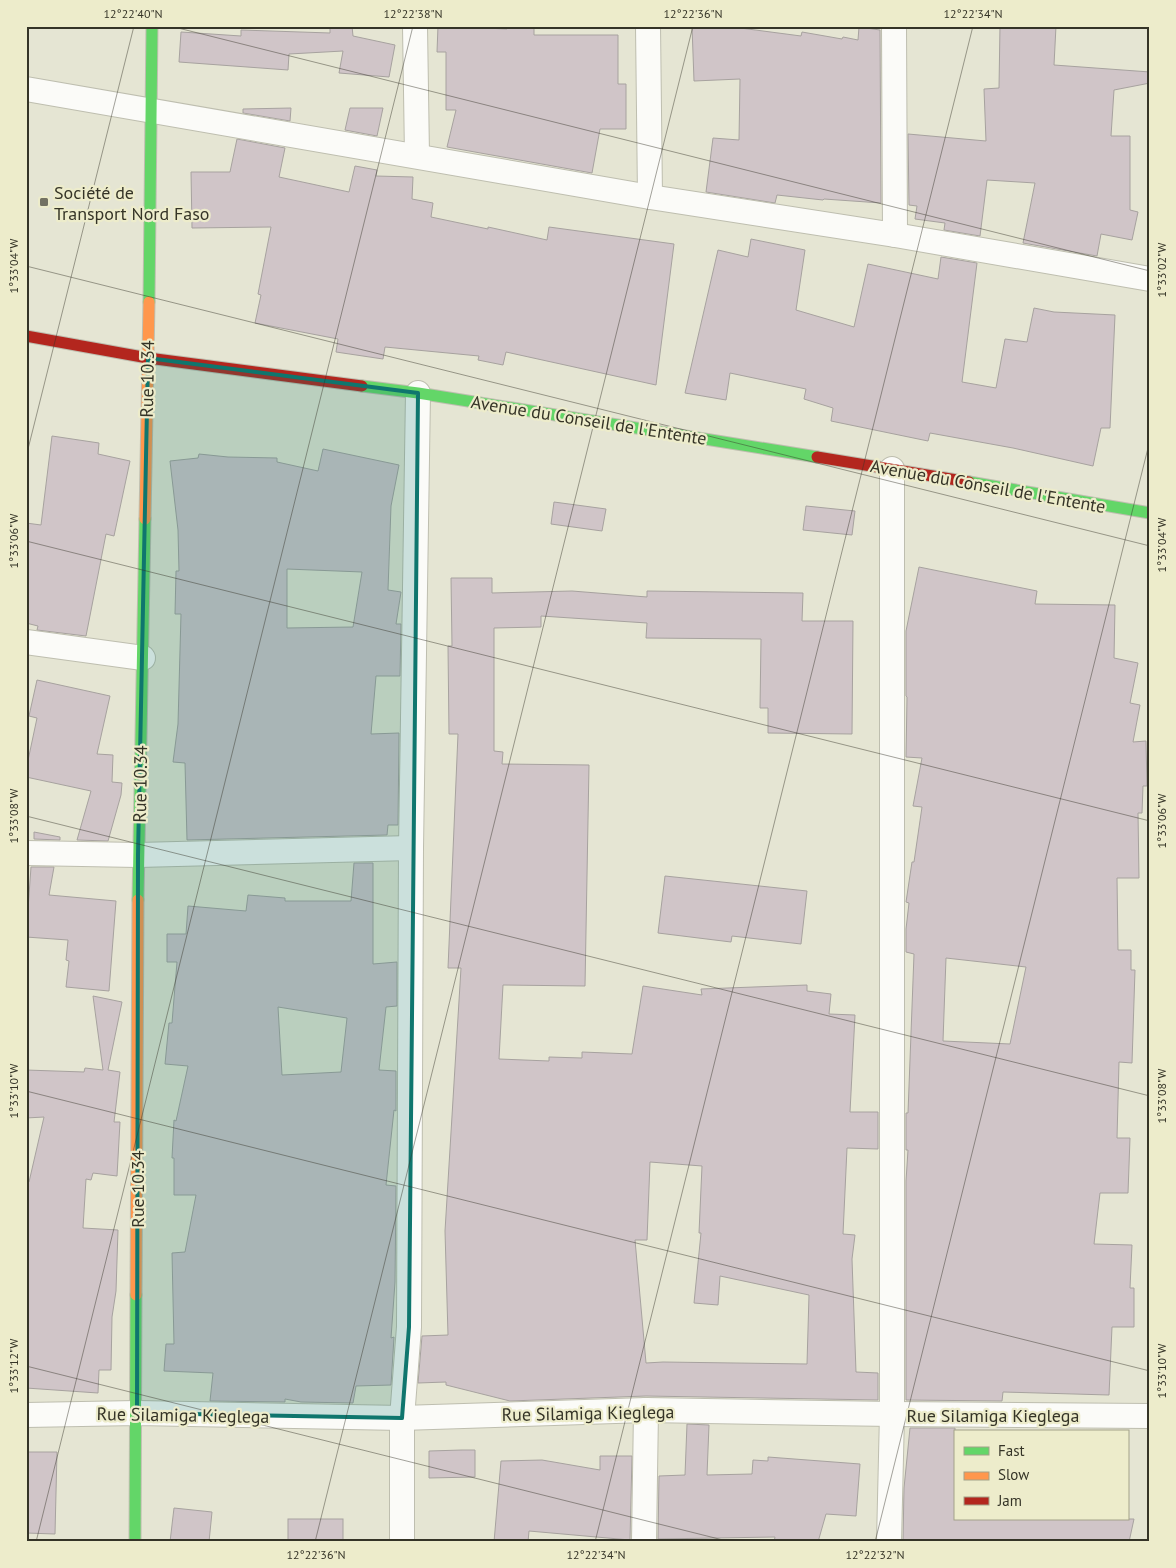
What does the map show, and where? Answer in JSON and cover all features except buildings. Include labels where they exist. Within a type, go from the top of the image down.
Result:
[{"type":"street","name":"Rue 10.34","points":[[135,1542],[138,855],[143,658],[152,26]]},
{"type":"street","points":[[415,26],[417,156]]},
{"type":"street","points":[[648,26],[650,197]]},
{"type":"street","points":[[894,26],[895,235]]},
{"type":"street","points":[[26,89],[650,197],[895,235],[1150,279]]},
{"type":"street","name":"Avenue du Conseil de l'Entente","points":[[26,336],[148,358],[418,393],[892,469],[1150,513]]},
{"type":"street","points":[[402,1542],[402,1418],[409,1327],[411,848],[418,393]]},
{"type":"street","points":[[889,1542],[892,1414],[892,469]]},
{"type":"street","points":[[26,642],[143,658]]},
{"type":"street","points":[[26,853],[138,855],[411,848]]},
{"type":"street","points":[[644,1542],[646,1410]]},
{"type":"street","name":"Rue Silamiga Kieglega","points":[[26,1415],[137,1413],[402,1418],[646,1410],[1150,1416]]},
{"type":"highlighted area","points":[[148,358],[418,393],[409,1327],[402,1418],[137,1413],[138,855]]},
{"type":"traffic: fast","points":[[149,302],[152,26]]},
{"type":"traffic: fast","points":[[362,386],[418,393],[817,457]]},
{"type":"traffic: fast","points":[[969,482],[1150,513]]},
{"type":"traffic: fast","points":[[138,900],[145,519]]},
{"type":"traffic: fast","points":[[135,1542],[136,1295]]},
{"type":"traffic: slow","points":[[145,519],[149,302]]},
{"type":"traffic: slow","points":[[136,1295],[138,900]]},
{"type":"traffic: jam","points":[[26,336],[148,358],[362,386]]},
{"type":"traffic: jam","points":[[817,457],[969,482]]},
{"type":"place","name":"Société de Transport Nord Faso","points":[[44,202]]}]
